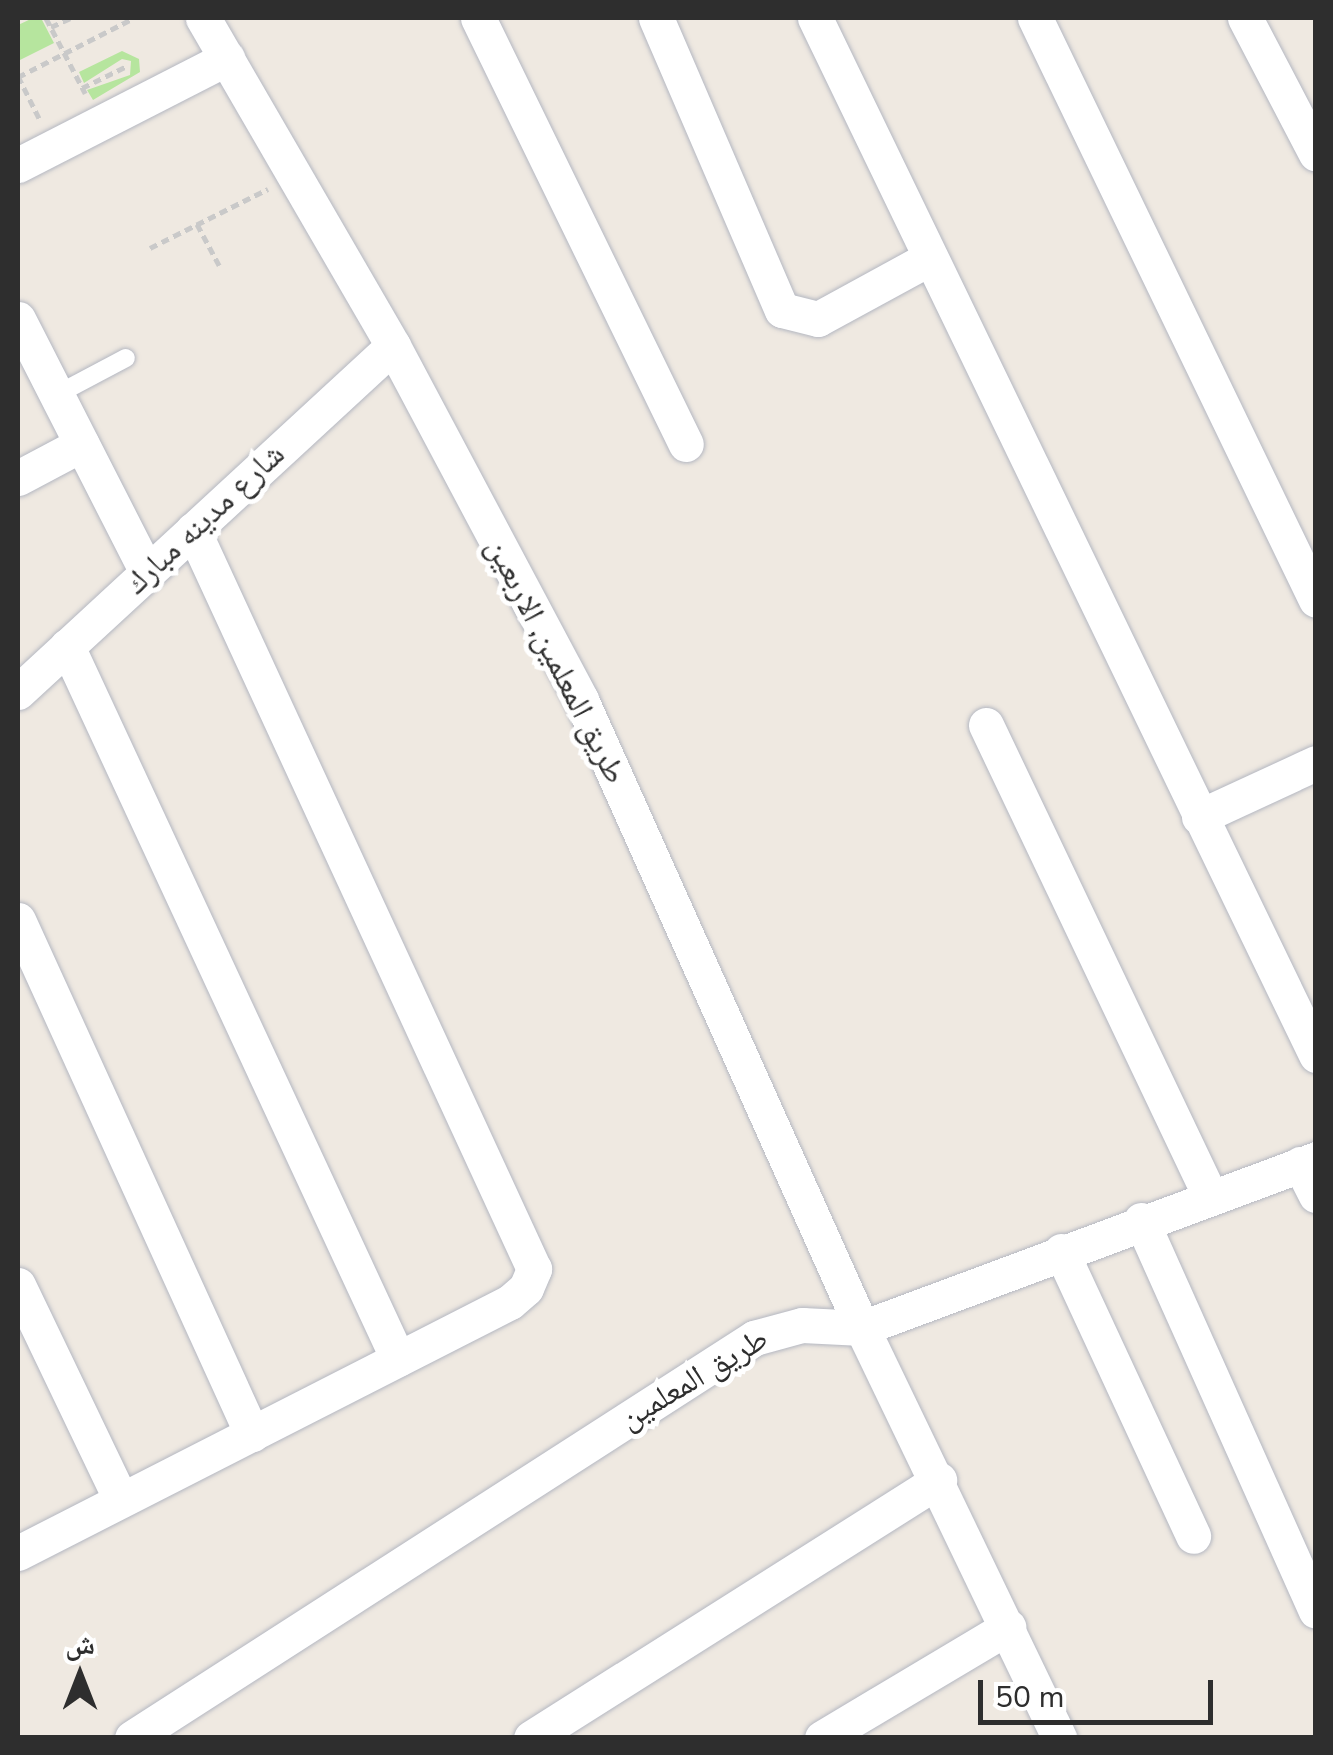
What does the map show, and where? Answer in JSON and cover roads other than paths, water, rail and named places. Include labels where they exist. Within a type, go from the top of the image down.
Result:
[{"type":"street","name":"طريق المعلمين, الاربعين","points":[[203,18],[393,346],[581,700],[862,1328],[940,1480],[1059,1738]]},
{"type":"street","points":[[478,18],[686,444]]},
{"type":"street","points":[[656,18],[782,310],[818,318],[928,259]]},
{"type":"street","points":[[816,18],[928,259],[1316,1055]]},
{"type":"street","points":[[1036,18],[1316,600]]},
{"type":"street","points":[[1245,18],[1316,154]]},
{"type":"street","points":[[18,164],[227,58]]},
{"type":"street","points":[[20,330],[147,572]]},
{"type":"street","name":"شارع مدينه مبارك","points":[[19,687],[393,346]]},
{"type":"street","points":[[18,478],[82,444]]},
{"type":"street","points":[[18,1553],[510,1302],[532,1279],[533,1258],[193,530]]},
{"type":"street","points":[[68,646],[398,1359]]},
{"type":"street","points":[[986,724],[1210,1196]]},
{"type":"street","points":[[1200,818],[1316,763]]},
{"type":"street","points":[[18,920],[252,1434]]},
{"type":"street","name":"طريق المعلمين","points":[[132,1738],[739,1346],[802,1325],[862,1328],[1210,1196],[1310,1173]]},
{"type":"street","points":[[1142,1220],[1316,1611]]},
{"type":"street","points":[[1061,1251],[1194,1536]]},
{"type":"street","points":[[18,1285],[31,1348],[121,1500]]},
{"type":"street","points":[[531,1738],[940,1480]]},
{"type":"street","points":[[822,1738],[1008,1627]]},
{"type":"lane","points":[[56,395],[126,358]]}]
